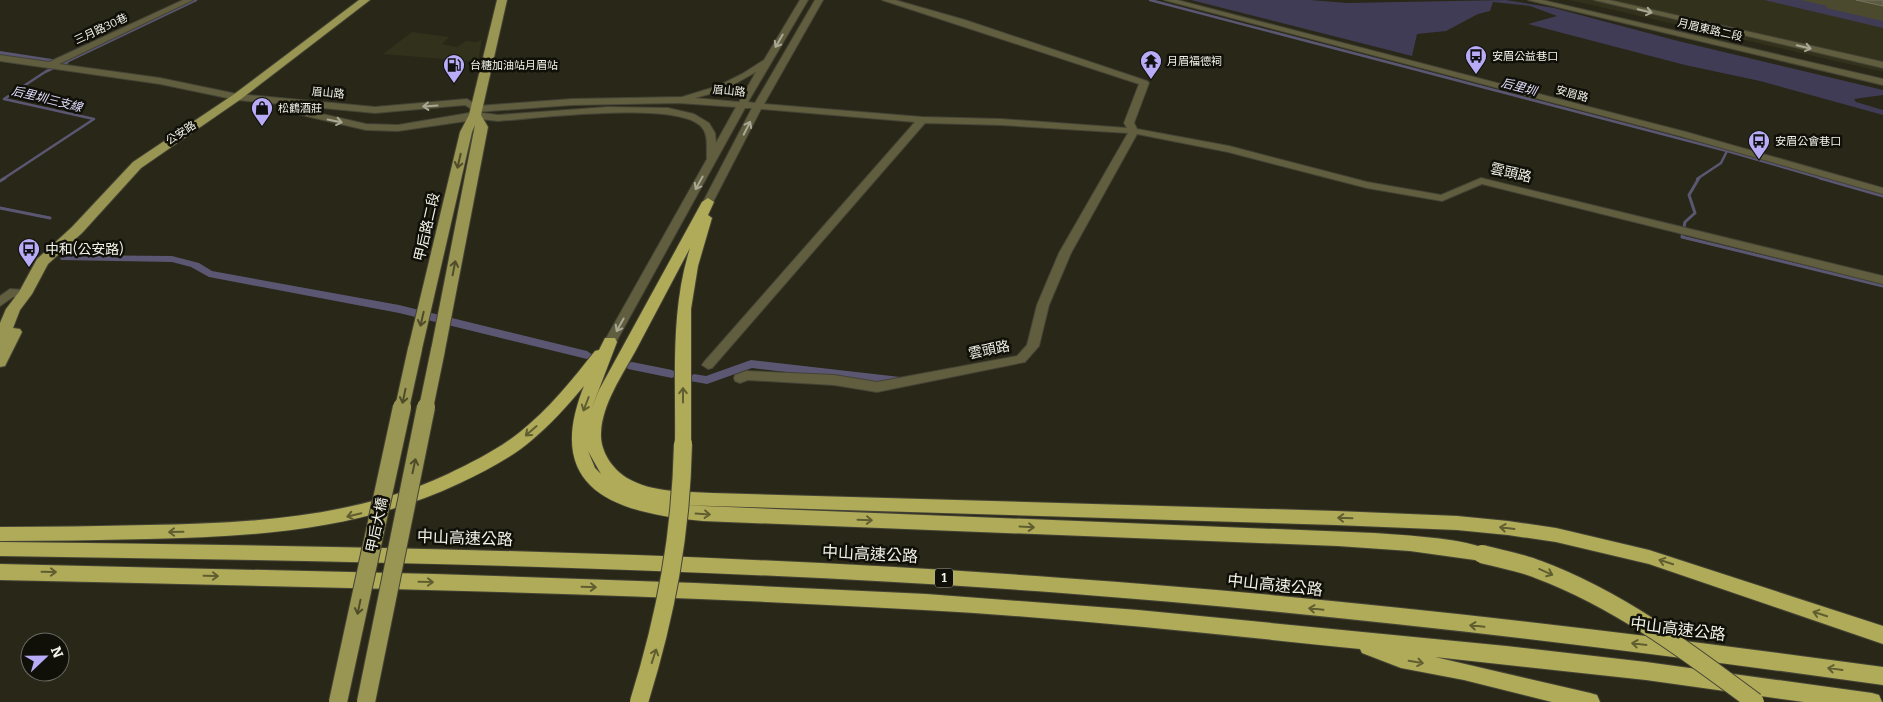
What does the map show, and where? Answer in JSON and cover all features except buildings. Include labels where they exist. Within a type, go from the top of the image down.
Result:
[{"type":"highway","points":[[639,702],[657,645],[675,559],[682,509],[684,310],[691,266],[706,221],[708,202]]},
{"type":"highway","points":[[708,202],[607,390],[596,416],[593,433],[595,448],[601,462],[612,476],[640,492],[660,496],[712,500],[1456,522],[1556,535],[1649,557],[1883,635]]},
{"type":"highway","points":[[0,534],[256,529],[339,518],[396,503],[450,481],[494,458],[524,437],[565,398],[610,342]]},
{"type":"highway","points":[[610,342],[582,413],[578,440],[580,454],[584,467],[614,495],[644,506],[662,510],[703,514],[1337,538],[1439,546],[1482,554],[1537,568],[1589,592],[1641,620],[1688,651],[1755,702]]},
{"type":"highway","name":"中山高速公路","points":[[0,549],[184,551],[449,558],[935,577],[1154,593],[1361,613],[1595,639],[1883,676]]},
{"type":"highway","name":"1","points":[[0,572],[434,582],[916,601],[1138,618],[1354,640],[1636,670],[1872,702]]},
{"type":"highway","points":[[1354,640],[1401,660],[1464,670],[1590,702]]},
{"type":"main road","name":"公安路","points":[[0,341],[13,309],[25,294],[42,262],[77,230],[137,165],[152,152],[237,97],[365,0]]},
{"type":"main road","name":"甲后路二段","points":[[415,349],[466,132],[476,112],[502,0]]},
{"type":"main road","name":"甲后路二段","points":[[438,350],[482,127],[476,112]]},
{"type":"main road","name":"公安路","points":[[0,362],[16,329],[24,306],[25,294]]},
{"type":"main road","name":"甲后大橋","points":[[338,702],[415,349]]},
{"type":"main road","name":"甲后大橋","points":[[366,702],[438,350]]},
{"type":"street","name":"三月路30巷","points":[[50,65],[189,0]]},
{"type":"street","points":[[610,342],[767,61],[804,0]]},
{"type":"street","points":[[708,202],[757,107],[819,0]]},
{"type":"street","name":"雲頭路","points":[[886,0],[962,22],[1144,83],[1129,123],[1134,131]]},
{"type":"street","name":"安眉路","points":[[1168,0],[1736,148],[1883,191]]},
{"type":"street","name":"月眉東路二段","points":[[1532,0],[1883,82]]},
{"type":"street","name":"月眉東路二段","points":[[1557,0],[1883,75]]},
{"type":"street","points":[[1598,0],[1883,65]]},
{"type":"street","name":"眉山路","points":[[0,58],[160,81],[237,97],[247,96],[375,110],[467,102],[476,112]]},
{"type":"street","points":[[679,100],[721,88],[745,76],[767,61]]},
{"type":"street","name":"眉山路","points":[[237,97],[244,102],[285,108],[354,125],[398,128],[476,112],[572,102],[679,100],[742,108]]},
{"type":"street","name":"眉山路","points":[[476,112],[606,106],[757,107]]},
{"type":"street","name":"雲頭路","points":[[757,107],[866,114],[922,120],[1001,122],[1134,131],[1229,149],[1367,185],[1442,198],[1481,180],[1883,280]]},
{"type":"street","points":[[354,125],[375,110]]},
{"type":"street","points":[[476,112],[496,118],[612,110],[676,112],[693,117],[706,125],[710,133],[712,158]]},
{"type":"street","points":[[708,365],[922,120]]},
{"type":"street","name":"雲頭路","points":[[740,378],[746,375],[826,380],[877,387],[1021,359],[1033,346],[1043,305],[1064,253],[1134,131]]},
{"type":"street","points":[[0,302],[10,293],[25,294]]},
{"type":"shaded area","points":[[1191,0],[1310,0],[1347,3],[1506,0],[1554,8],[1678,41],[1883,90],[1883,95],[1854,99],[1856,102],[1883,110],[1883,115],[1760,81],[1685,65],[1528,24],[1557,16],[1530,6],[1493,2],[1490,11],[1478,14],[1446,31],[1417,34],[1412,56]]},
{"type":"shaded area","points":[[1568,0],[1883,0],[1883,72],[1574,1]]},
{"type":"shaded area","points":[[1764,0],[1883,0],[1883,28]]},
{"type":"shaded area","points":[[412,32],[449,37],[442,44],[457,47],[466,41],[477,42],[482,39],[478,62],[383,54]]},
{"type":"waterway","name":"后里圳三支線","points":[[3,179],[94,119],[4,99],[45,72],[196,0]]},
{"type":"waterway","name":"后里圳","points":[[1150,0],[1727,151]]},
{"type":"waterway","points":[[0,53],[65,63]]},
{"type":"waterway","points":[[1697,179],[1721,163],[1727,151]]},
{"type":"waterway","name":"后里圳","points":[[1727,151],[1824,179]]},
{"type":"waterway","name":"后里圳三支線","points":[[0,181],[5,178]]},
{"type":"waterway","points":[[1699,178],[1689,195],[1695,213],[1685,222],[1682,237],[1883,286]]},
{"type":"waterway","name":"后里圳","points":[[1820,178],[1883,196]]},
{"type":"waterway","name":"后里圳三支線","points":[[0,208],[50,218]]},
{"type":"waterway","points":[[65,258],[172,259],[195,265],[209,274],[399,309],[587,355]]},
{"type":"waterway","points":[[694,378],[707,380],[751,364],[900,381]]},
{"type":"waterway","points":[[632,366],[672,374]]},
{"type":"place","name":"安眉公益巷口","points":[[1476,75]]},
{"type":"place","name":"月眉福德祠","points":[[1151,80]]},
{"type":"place","name":"台糖加油站月眉站","points":[[454,84]]},
{"type":"place","name":"松鶴酒莊","points":[[262,127]]},
{"type":"place","name":"安眉公會巷口","points":[[1759,160]]},
{"type":"place","name":"中和(公安路)","points":[[29,268]]}]
